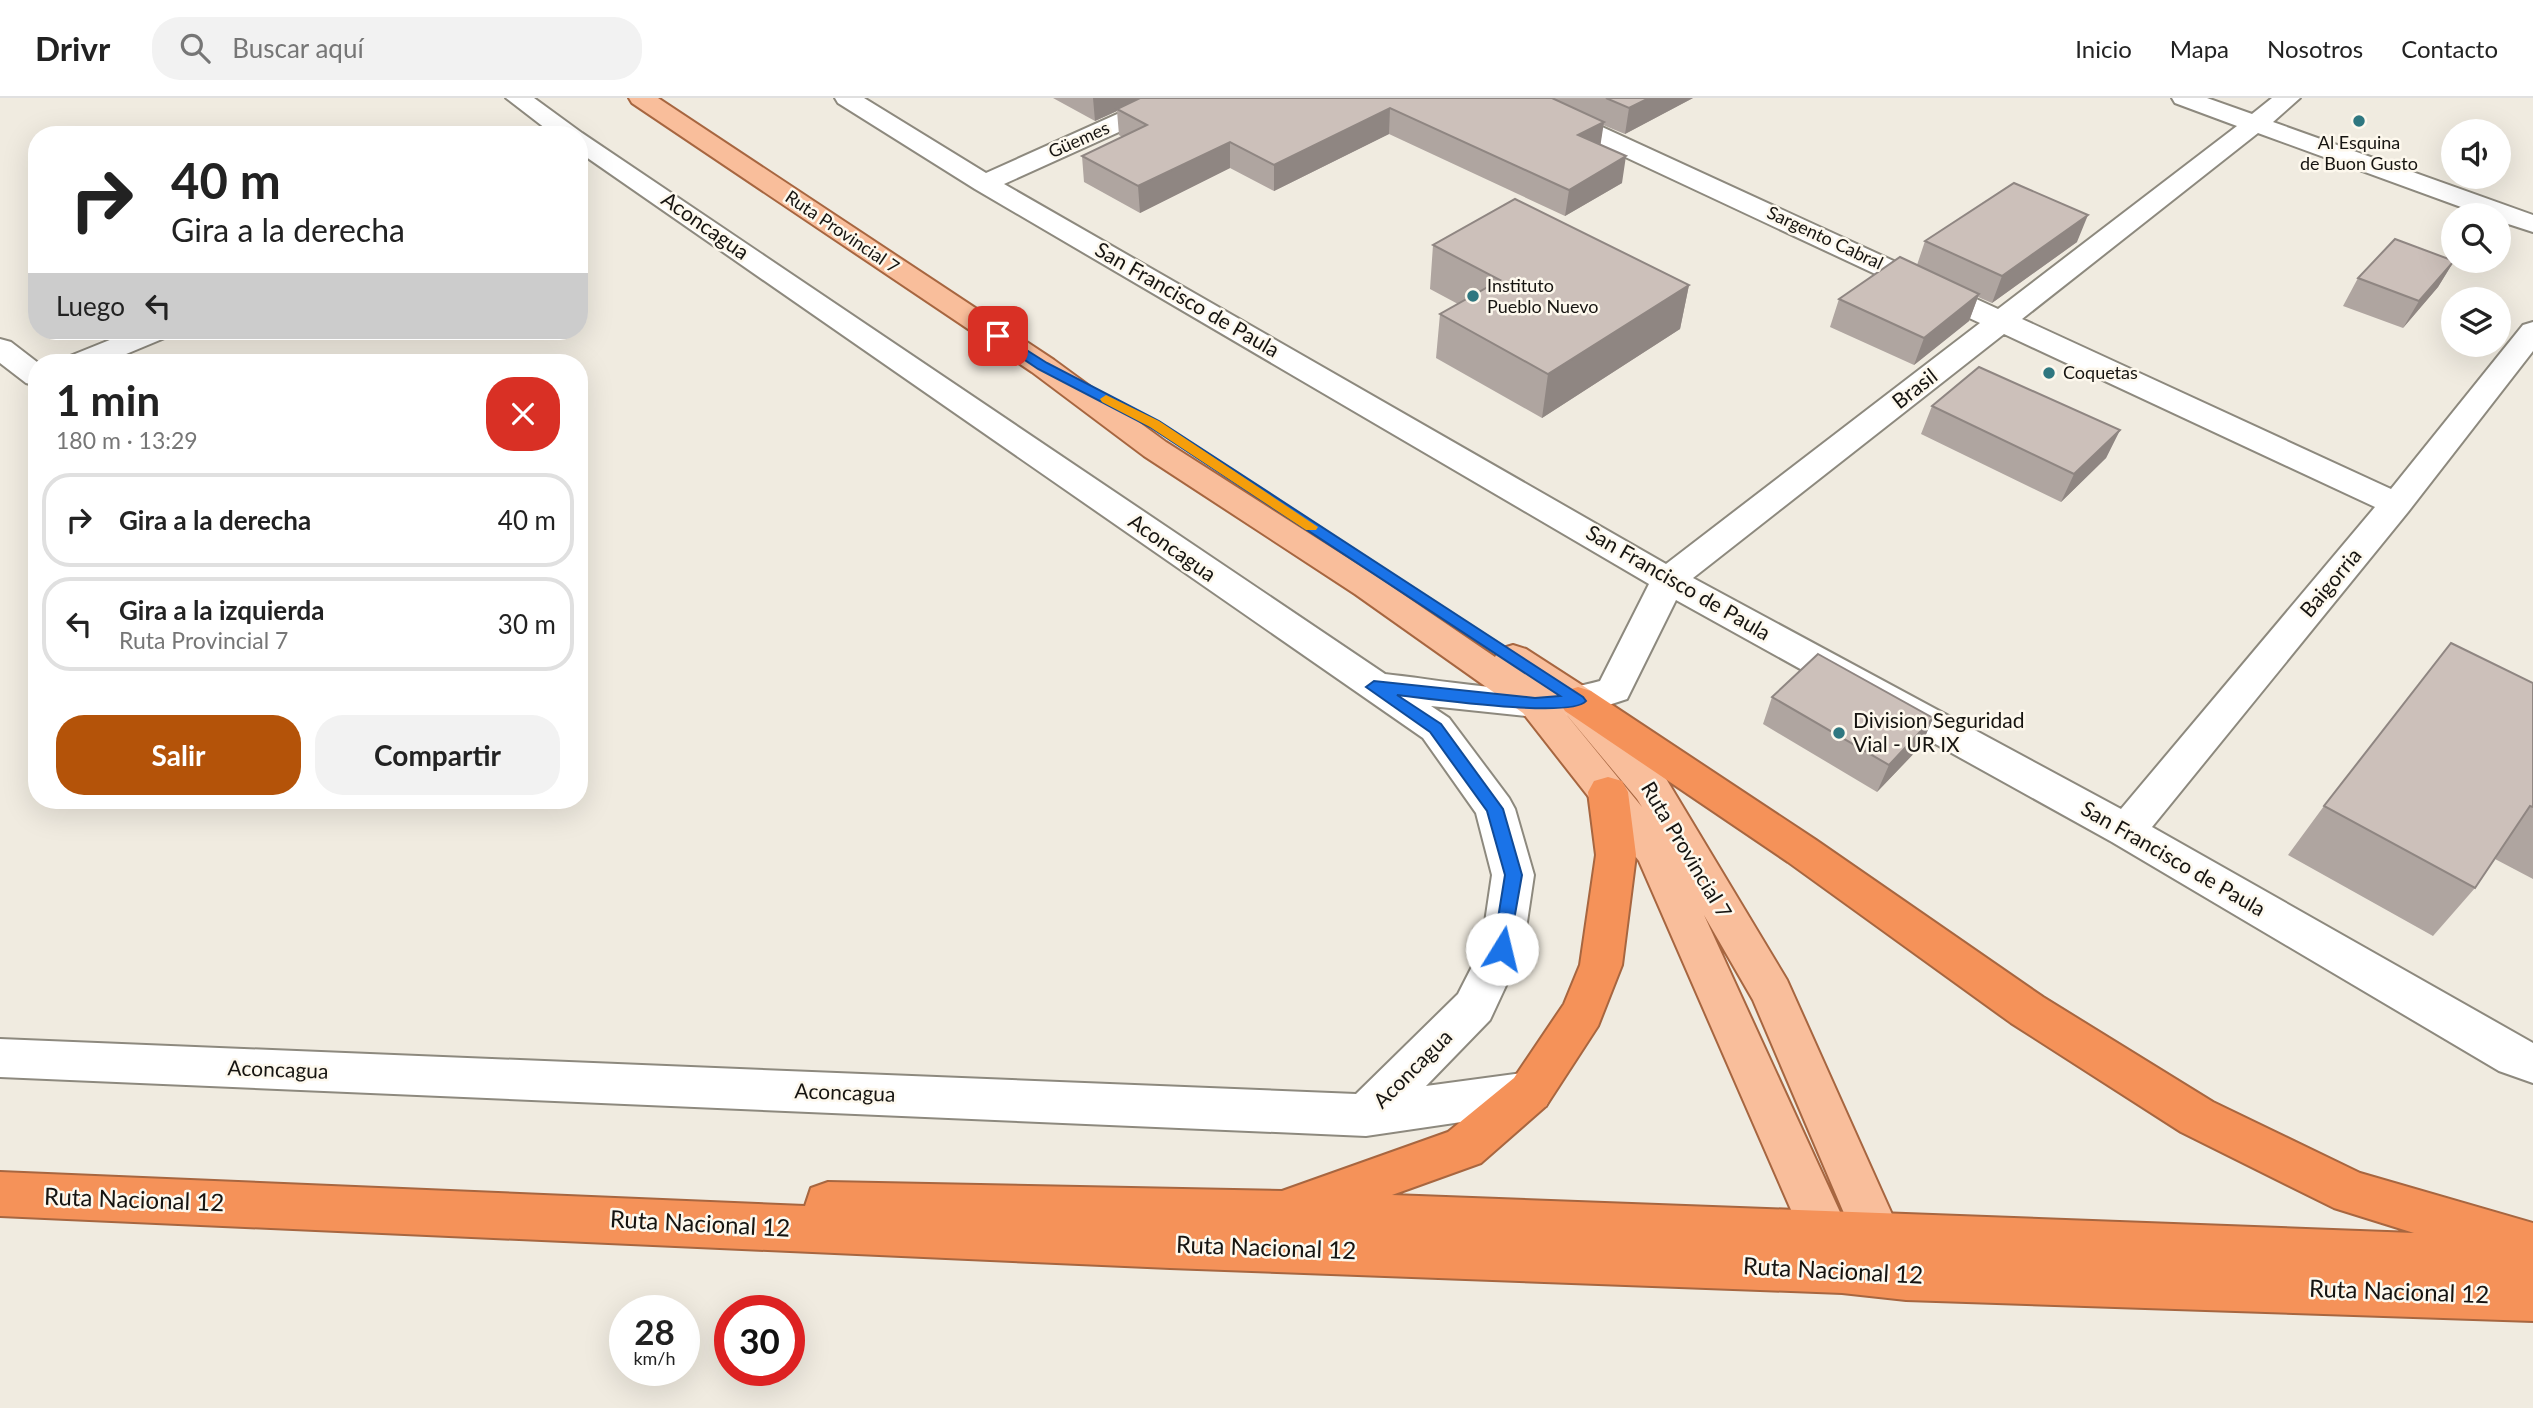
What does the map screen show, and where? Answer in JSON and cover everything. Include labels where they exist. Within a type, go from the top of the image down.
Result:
[{"type":"highway","points":[[1578,701],[1802,851],[2027,1010],[2197,1117],[2351,1192],[2533,1246]]},
{"type":"highway","points":[[1277,1213],[1464,1148],[1530,1092],[1582,1013],[1601,965],[1616,855],[1608,792]]},
{"type":"highway","name":"Ruta Nacional 12","points":[[0,1179],[721,1201],[1277,1213],[1833,1251],[1906,1276],[2533,1297]]},
{"type":"highway","name":"Ruta Nacional 12","points":[[0,1194],[1170,1245],[1833,1251],[1878,1237],[2533,1261]]},
{"type":"main road","name":"Ruta Provincial 7","points":[[641,98],[1042,366],[1155,449],[1356,579],[1535,704],[1656,853],[1833,1251]]},
{"type":"main road","name":"Ruta Provincial 7","points":[[1042,366],[1155,424],[1578,701],[1651,788],[1772,993],[1878,1237],[1906,1276]]},
{"type":"street","name":"Aconcagua","points":[[518,98],[555,126]]},
{"type":"street","name":"San Francisco de Paula","points":[[847,98],[984,183],[1668,580],[2126,831],[2524,1060]]},
{"type":"street","name":"Güemes","points":[[984,183],[1174,98]]},
{"type":"street","name":"Sargento Cabral","points":[[1519,98],[2396,504]]},
{"type":"street","points":[[2184,98],[2533,224]]},
{"type":"street","name":"Brasil","points":[[1374,687],[1535,704],[1578,701],[1614,690],[1668,580],[2288,98]]},
{"type":"street","name":"Aconcagua","points":[[0,1058],[1366,1115],[1474,1007],[1502,949],[1513,875],[1495,809],[1436,728],[588,151]]},
{"type":"street","name":"Baigorria","points":[[2126,831],[2396,504],[2533,331]]},
{"type":"street","points":[[101,354],[136,340]]},
{"type":"street","points":[[0,348],[28,370]]},
{"type":"street","points":[[1366,1115],[1530,1092]]},
{"type":"building","points":[[1140,98],[1552,98],[1604,122],[1578,135],[1626,156],[1569,190],[1390,108],[1274,165],[1230,142],[1138,186],[1082,156],[1147,125],[1117,109]]},
{"type":"building","points":[[1606,98],[1649,98],[1629,108]]},
{"type":"building","points":[[2014,183],[2088,215],[2002,276],[1925,241]]},
{"type":"building","points":[[1515,199],[1689,285],[1548,374],[1440,314],[1500,280],[1433,245]]},
{"type":"building","points":[[2395,239],[2441,256],[2441,273],[2444,273],[2419,301],[2358,278]]},
{"type":"building","points":[[1900,257],[1979,294],[1924,338],[1839,299]]},
{"type":"building","points":[[1979,367],[2120,430],[2074,474],[1932,406]]},
{"type":"building","points":[[2451,643],[2533,683],[2533,807],[2530,806],[2475,888],[2324,806]]},
{"type":"building","points":[[1818,654],[1933,718],[1889,765],[1772,697]]},
{"type":"slow traffic","points":[[1106,399],[1155,424],[1311,527]]},
{"type":"place","name":"Al Esquina de Buon Gusto","points":[[2359,121]]},
{"type":"place","name":"Instituto Pueblo Nuevo","points":[[1473,296]]},
{"type":"place","name":"Coquetas","points":[[2049,373]]},
{"type":"place","name":"Division Seguridad Vial - UR IX","points":[[1839,733]]},
{"type":"route","points":[[998,336],[1042,366],[1155,424],[1578,701],[1535,704],[1374,687],[1436,728],[1495,809],[1513,875],[1502,949]]}]
